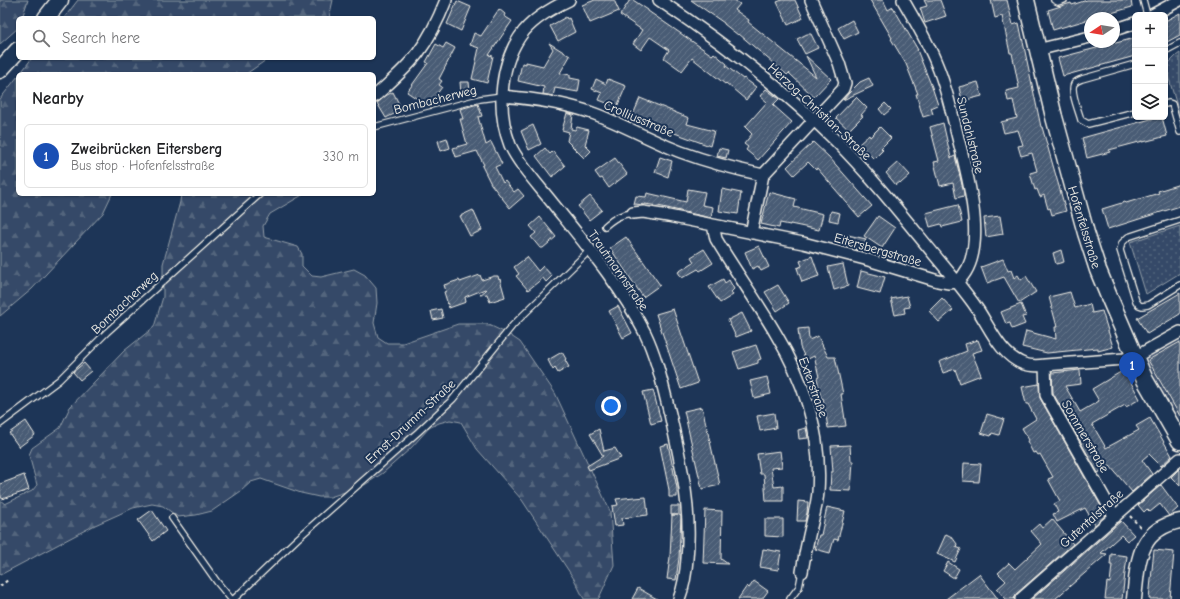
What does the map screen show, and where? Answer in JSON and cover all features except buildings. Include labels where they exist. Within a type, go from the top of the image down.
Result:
[{"type":"main road","points":[[48,16],[60,0]]},
{"type":"main road","name":"Hofenfelsstraße","points":[[1026,0],[1054,117],[1086,233],[1098,270],[1145,380],[1180,441]]},
{"type":"main road","points":[[0,70],[16,52]]},
{"type":"street","points":[[376,95],[407,66],[418,53],[429,36],[446,0]]},
{"type":"street","name":"Trautmannstraße","points":[[568,0],[543,14],[524,31],[511,53],[505,72],[502,96],[506,130],[514,151],[527,171],[588,247],[632,310],[645,334],[655,358],[663,385],[678,450],[688,513],[689,541],[686,568],[679,599]]},
{"type":"street","name":"Herzog-Christian-Straße","points":[[659,0],[731,51],[781,91],[813,120],[861,168],[957,282]]},
{"type":"street","points":[[751,233],[763,175],[843,89],[845,83],[839,63],[811,0]]},
{"type":"street","name":"Sundahlstraße","points":[[903,0],[927,43],[941,76],[970,187],[974,208],[972,258],[964,277],[957,282]]},
{"type":"street","points":[[1158,12],[1180,0]]},
{"type":"street","points":[[1120,28],[1132,24]]},
{"type":"street","points":[[1037,50],[1084,38]]},
{"type":"street","name":"Crolliusstraße","points":[[502,96],[551,102],[579,109],[611,121],[681,152],[737,169],[763,175]]},
{"type":"street","name":"Eitersbergstraße","points":[[633,213],[642,212],[668,216],[836,251],[938,281],[949,283],[957,282]]},
{"type":"street","name":"Exterstraße","points":[[713,225],[716,239],[776,333],[793,365],[801,384],[815,430],[818,452],[818,493],[816,510],[804,556],[802,572]]},
{"type":"street","points":[[957,282],[977,308],[999,344],[1010,356],[1024,364],[1031,366],[1135,357],[1180,332]]},
{"type":"street","name":"Sommerstraße","points":[[1045,365],[1046,395],[1115,517]]},
{"type":"street","name":"Gutentalstraße","points":[[1021,599],[1180,459]]},
{"type":"street","points":[[1134,599],[1139,558],[1143,546],[1149,537],[1158,530],[1166,525],[1180,521]]},
{"type":"lane","points":[[1054,0],[1058,2],[1064,0]]},
{"type":"lane","points":[[1143,0],[1146,12]]},
{"type":"lane","points":[[1168,49],[1180,43]]},
{"type":"lane","points":[[1132,65],[1076,82],[1073,85],[1073,91],[1081,120],[1088,124],[1132,113]]},
{"type":"lane","name":"Bombacherweg","points":[[376,126],[480,99],[502,96]]},
{"type":"lane","points":[[1168,103],[1172,104],[1180,132]]},
{"type":"lane","name":"Bombacherweg","points":[[0,424],[59,380],[107,332],[258,196]]},
{"type":"lane","name":"Eitersbergstraße","points":[[605,226],[621,214],[633,213]]},
{"type":"lane","points":[[1180,220],[1128,237],[1122,243],[1120,250],[1136,301],[1139,305],[1145,306],[1180,285]]},
{"type":"lane","name":"Ernst-Drumm-Straße","points":[[234,599],[297,539],[453,399],[513,325],[588,247]]},
{"type":"lane","points":[[172,518],[217,582],[231,599]]},
{"type":"lane","name":"Exterstraße","points":[[790,599],[799,587],[802,572]]},
{"type":"path","points":[[588,247],[605,226]]},
{"type":"path","points":[[1123,509],[1149,537]]},
{"type":"path","points":[[0,586],[8,580]]},
{"type":"shaded area","points":[[1180,337],[1180,423],[1144,359]]},
{"type":"green space","points":[[0,0],[28,0],[23,16],[16,16],[16,30],[0,44]]},
{"type":"green space","points":[[78,0],[333,0],[329,16],[66,16]]},
{"type":"green space","points":[[1180,53],[1180,116],[1168,72],[1168,64]]},
{"type":"green space","points":[[30,60],[266,60],[249,72],[22,72]]},
{"type":"green space","points":[[16,79],[16,196],[111,196],[103,213],[32,289],[0,316],[0,99]]},
{"type":"green space","points":[[181,196],[301,196],[270,214],[263,226],[264,237],[298,247],[302,254],[302,266],[312,276],[321,277],[354,269],[365,275],[376,288],[377,303],[374,323],[378,337],[387,343],[403,343],[458,324],[487,324],[508,334],[520,342],[555,393],[610,511],[614,565],[599,598],[584,599],[574,579],[522,500],[477,449],[461,422],[450,420],[429,428],[411,448],[383,473],[363,486],[330,497],[319,497],[301,493],[261,479],[251,482],[241,491],[212,511],[196,515],[178,517],[163,506],[152,504],[133,508],[95,525],[0,575],[0,500],[5,504],[32,491],[37,485],[29,455],[32,448],[60,428],[70,407],[124,351],[154,327],[163,297],[163,264]]},
{"type":"green space","points":[[1180,226],[1180,273],[1146,294],[1130,242]]},
{"type":"place","name":"Zweibrücken Eitersberg","points":[[1132,385]]}]
